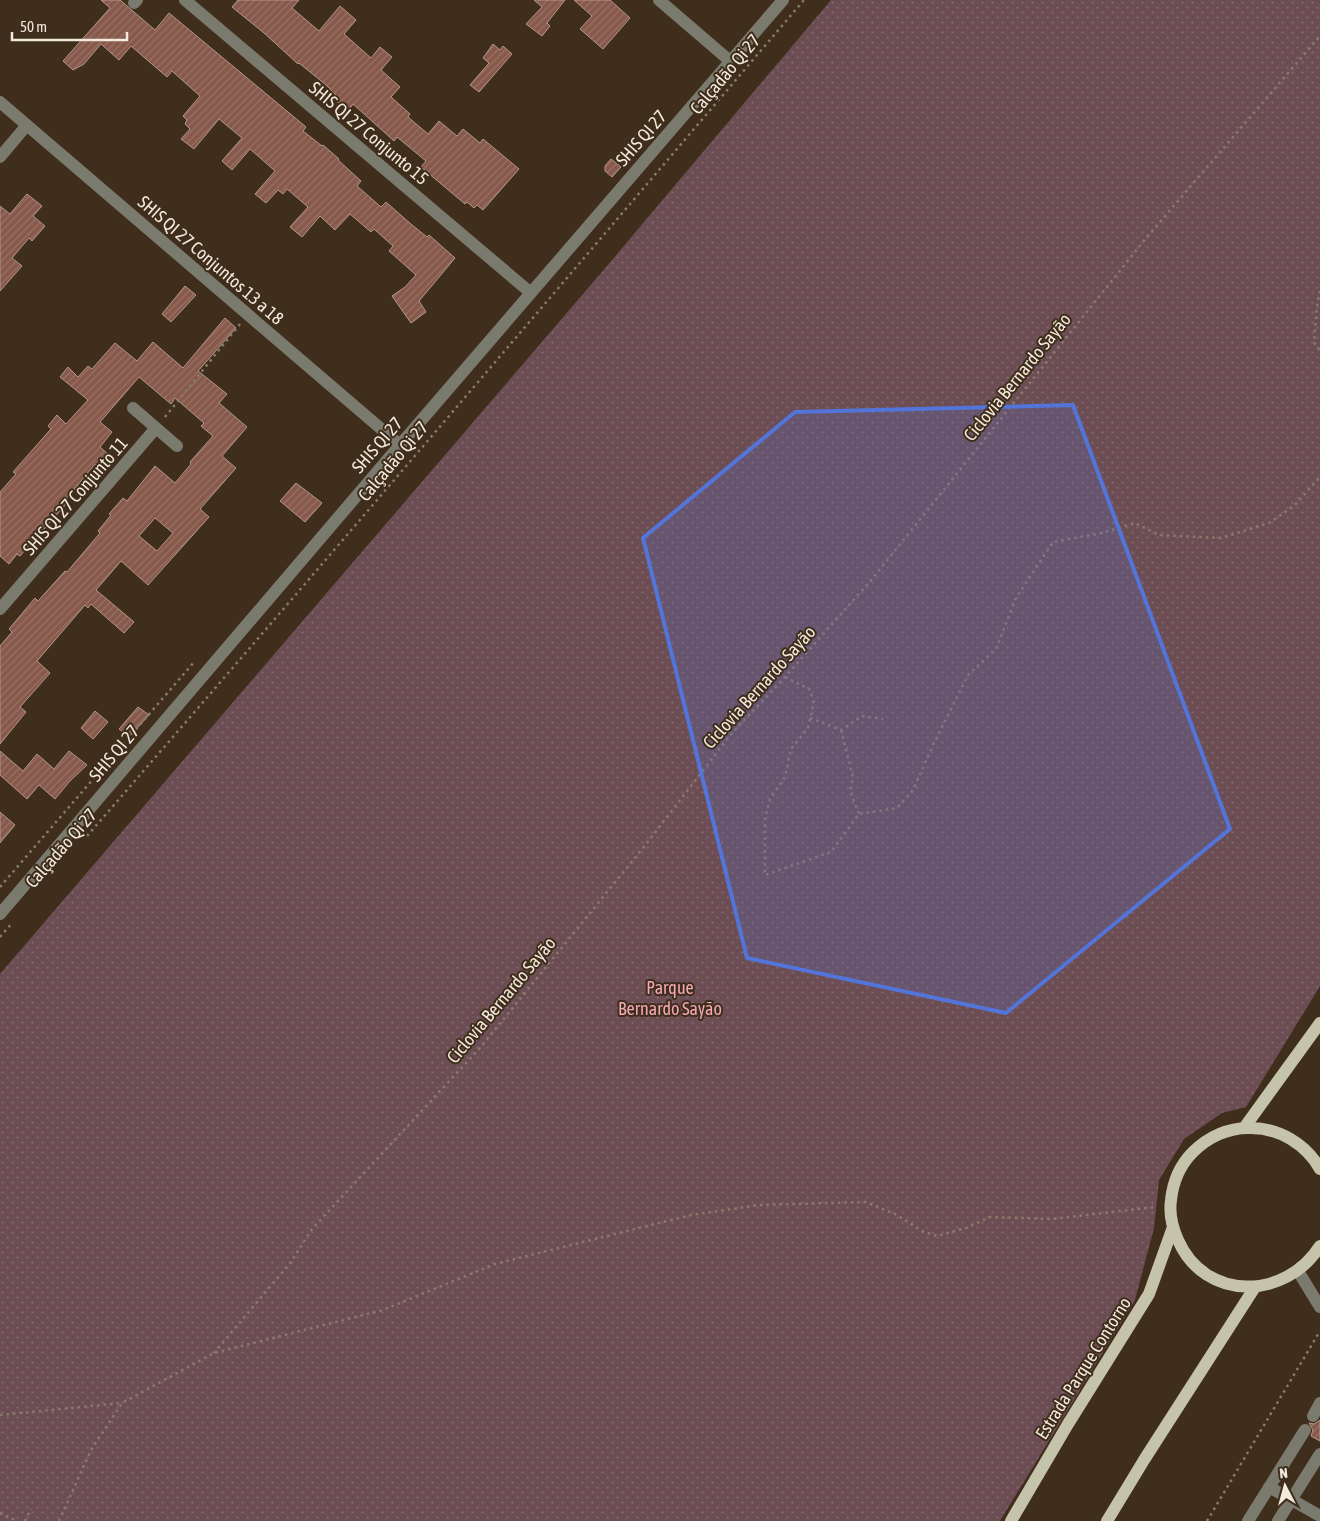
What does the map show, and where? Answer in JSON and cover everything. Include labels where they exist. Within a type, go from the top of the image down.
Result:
[{"type":"main road","points":[[1244,1128],[1320,1023]]},
{"type":"main road","points":[[1319,1164],[1298,1143],[1286,1136],[1272,1131],[1244,1128],[1227,1131],[1198,1147],[1186,1159],[1175,1181],[1170,1205],[1173,1227],[1182,1250],[1201,1270],[1213,1278],[1226,1283],[1255,1287],[1277,1282],[1298,1271],[1310,1260],[1320,1246]]},
{"type":"main road","name":"Estrada Parque Contorno","points":[[1011,1521],[1068,1424],[1149,1294],[1173,1227]]},
{"type":"main road","points":[[1108,1521],[1144,1460],[1255,1287]]},
{"type":"street","name":"SHIS QI 27 Conjunto 15","points":[[185,0],[531,293]]},
{"type":"street","points":[[659,0],[730,62]]},
{"type":"street","name":"SHIS QI 27","points":[[2,906],[783,0]]},
{"type":"street","name":"SHIS QI 27 Conjuntos 13 a 18","points":[[0,102],[400,445]]},
{"type":"street","points":[[0,157],[27,125]]},
{"type":"street","points":[[132,408],[177,446]]},
{"type":"street","name":"SHIS QI 27 Conjunto 11","points":[[0,609],[156,428]]},
{"type":"street","points":[[1298,1271],[1320,1307]]},
{"type":"street","points":[[1313,1416],[1320,1403]]},
{"type":"street","points":[[1248,1521],[1305,1430]]},
{"type":"street","points":[[1278,1521],[1320,1454]]},
{"type":"street","points":[[1269,1487],[1320,1516]]},
{"type":"path","name":"Calçadão Qi 27","points":[[86,836],[299,593],[804,0]]},
{"type":"path","name":"Ciclovia Bernardo Sayão","points":[[214,1353],[291,1262],[312,1230],[480,1048],[643,848],[732,732],[785,677],[873,578],[1147,237],[1320,36]]},
{"type":"path","points":[[1320,291],[1314,342],[1320,351]]},
{"type":"path","points":[[156,428],[242,321]]},
{"type":"path","points":[[785,677],[809,689],[814,702],[808,728],[791,749],[785,776],[770,799],[765,818],[765,875],[831,852],[859,814],[897,808],[913,790],[968,675],[996,649],[1016,598],[1053,542],[1102,533],[1135,523],[1159,535],[1221,538],[1269,523],[1294,506],[1320,477]]},
{"type":"path","points":[[0,887],[201,654]]},
{"type":"path","points":[[841,730],[862,716],[884,719]]},
{"type":"path","points":[[810,718],[841,730]]},
{"type":"path","points":[[841,730],[854,777],[850,791],[859,814]]},
{"type":"path","points":[[0,938],[12,923]]},
{"type":"path","points":[[0,1416],[122,1403],[214,1353],[383,1310],[495,1264],[691,1215],[759,1205],[866,1202],[897,1215],[922,1231],[937,1236],[966,1228],[990,1217],[1051,1219],[1170,1205]]},
{"type":"path","points":[[1207,1521],[1320,1331]]},
{"type":"path","points":[[59,1521],[91,1450],[122,1403]]},
{"type":"path","points":[[25,1521],[31,1509]]},
{"type":"path","points":[[0,1513],[17,1521]]},
{"type":"highlighted area","points":[[1073,405],[1230,829],[1006,1013],[747,958],[643,538],[795,412]]},
{"type":"green space","name":"Parque Bernardo Sayão","points":[[831,0],[1320,0],[1320,986],[1246,1107],[1222,1113],[1184,1139],[1159,1180],[1154,1228],[1135,1300],[1000,1521],[0,1521],[0,974],[607,266]]},
{"type":"building","points":[[101,0],[120,0],[155,30],[169,13],[306,127],[303,131],[339,159],[361,181],[357,186],[381,207],[386,202],[455,258],[419,301],[426,312],[411,323],[392,296],[405,287],[416,275],[389,251],[393,246],[374,229],[371,232],[350,214],[335,230],[320,216],[302,237],[290,227],[308,207],[287,189],[283,194],[278,190],[266,203],[255,194],[275,171],[250,149],[232,170],[222,161],[242,138],[219,119],[194,149],[181,139],[190,129],[185,124],[187,120],[183,116],[200,96],[172,71],[167,77],[131,46],[119,60],[101,44],[84,64],[73,70],[63,61],[110,8]]},
{"type":"building","points":[[238,0],[299,0],[292,8],[319,31],[340,6],[356,20],[344,34],[371,58],[380,47],[392,57],[381,70],[400,87],[391,97],[410,114],[408,117],[428,134],[439,121],[457,136],[463,129],[480,143],[483,139],[519,169],[483,210],[477,205],[474,208],[467,202],[465,204],[421,167],[426,161],[397,137],[394,141],[353,104],[348,111],[335,100],[338,97],[326,85],[298,64],[232,7]]},
{"type":"building","points":[[534,0],[565,0],[547,23],[550,26],[542,36],[526,24],[542,7]]},
{"type":"building","points":[[574,0],[610,0],[630,18],[603,49],[580,29],[592,16]]},
{"type":"building","points":[[493,44],[500,50],[503,46],[512,54],[479,92],[470,85],[489,63],[483,58]]},
{"type":"building","points":[[611,159],[621,167],[612,177],[605,171],[605,166]]},
{"type":"building","points":[[27,194],[42,206],[33,216],[45,226],[32,241],[29,238],[12,258],[22,266],[0,291],[0,206],[10,214]]},
{"type":"building","points":[[185,286],[196,295],[171,322],[162,314]]},
{"type":"building","points":[[225,318],[236,328],[198,371],[227,394],[219,403],[247,427],[222,456],[236,468],[200,509],[209,517],[148,585],[121,561],[96,590],[134,622],[124,633],[91,604],[88,608],[85,605],[37,661],[50,673],[20,707],[26,712],[0,744],[0,646],[12,632],[9,629],[35,598],[38,601],[65,571],[67,572],[100,533],[98,531],[111,515],[109,514],[123,498],[127,501],[155,466],[175,483],[191,464],[190,462],[213,436],[201,426],[204,423],[175,398],[171,404],[139,377],[100,422],[112,432],[100,447],[109,455],[99,467],[95,464],[64,502],[66,504],[20,556],[17,554],[9,564],[0,556],[0,492],[16,474],[13,472],[51,429],[48,426],[57,415],[66,424],[88,400],[60,377],[68,367],[78,377],[88,366],[92,369],[115,343],[137,361],[153,342],[183,368]],"holes":[[[155,518],[173,533],[157,551],[139,536]]]},
{"type":"building","points":[[296,483],[322,503],[305,522],[280,501]]},
{"type":"building","points":[[138,707],[149,715],[129,737],[119,729]]},
{"type":"building","points":[[95,711],[108,722],[93,739],[81,728]]},
{"type":"building","points":[[0,751],[23,771],[37,754],[54,769],[69,751],[87,765],[55,799],[39,785],[27,799],[0,775]]},
{"type":"building","points":[[0,812],[15,825],[0,843]]},
{"type":"building","points":[[1320,1420],[1320,1441],[1311,1436],[1313,1430],[1309,1423],[1314,1424]]}]
